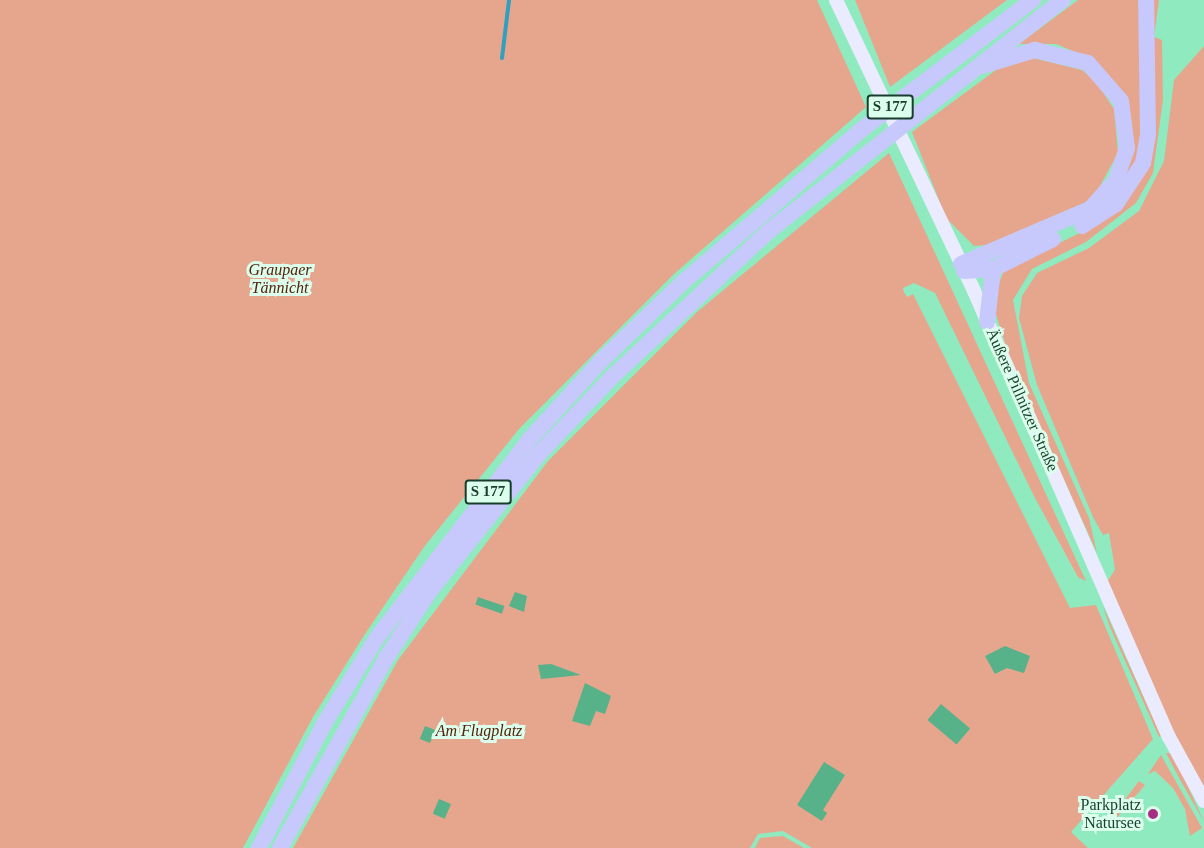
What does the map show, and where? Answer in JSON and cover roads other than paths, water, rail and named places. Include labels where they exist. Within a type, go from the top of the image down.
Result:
[{"type":"highway","points":[[996,26],[1022,0]]},
{"type":"highway","name":"S 177","points":[[259,848],[324,724],[376,639],[537,432],[682,284],[861,130],[1033,0]]},
{"type":"highway","name":"S 177","points":[[280,848],[337,737],[430,591],[538,455],[691,300],[964,73],[1064,0]]},
{"type":"highway","points":[[963,268],[993,269],[1102,214],[1137,177],[1148,135],[1146,0]]},
{"type":"highway","points":[[963,268],[1090,209],[1116,180],[1127,148],[1125,116],[1115,90],[1077,57],[1035,50],[964,73]]},
{"type":"highway","points":[[987,322],[993,269]]},
{"type":"main road","name":"Äußere Pillnitzer Straße","points":[[836,0],[963,268],[1169,737],[1204,801]]},
{"type":"waterway","points":[[502,58],[509,0]]},
{"type":"place","name":"Parkplatz Natursee","points":[[1153,814]]},
{"type":"park label","name":"Graupaer Tännicht","points":[[280,279]]},
{"type":"park label","name":"Am Flugplatz","points":[[479,731]]}]
